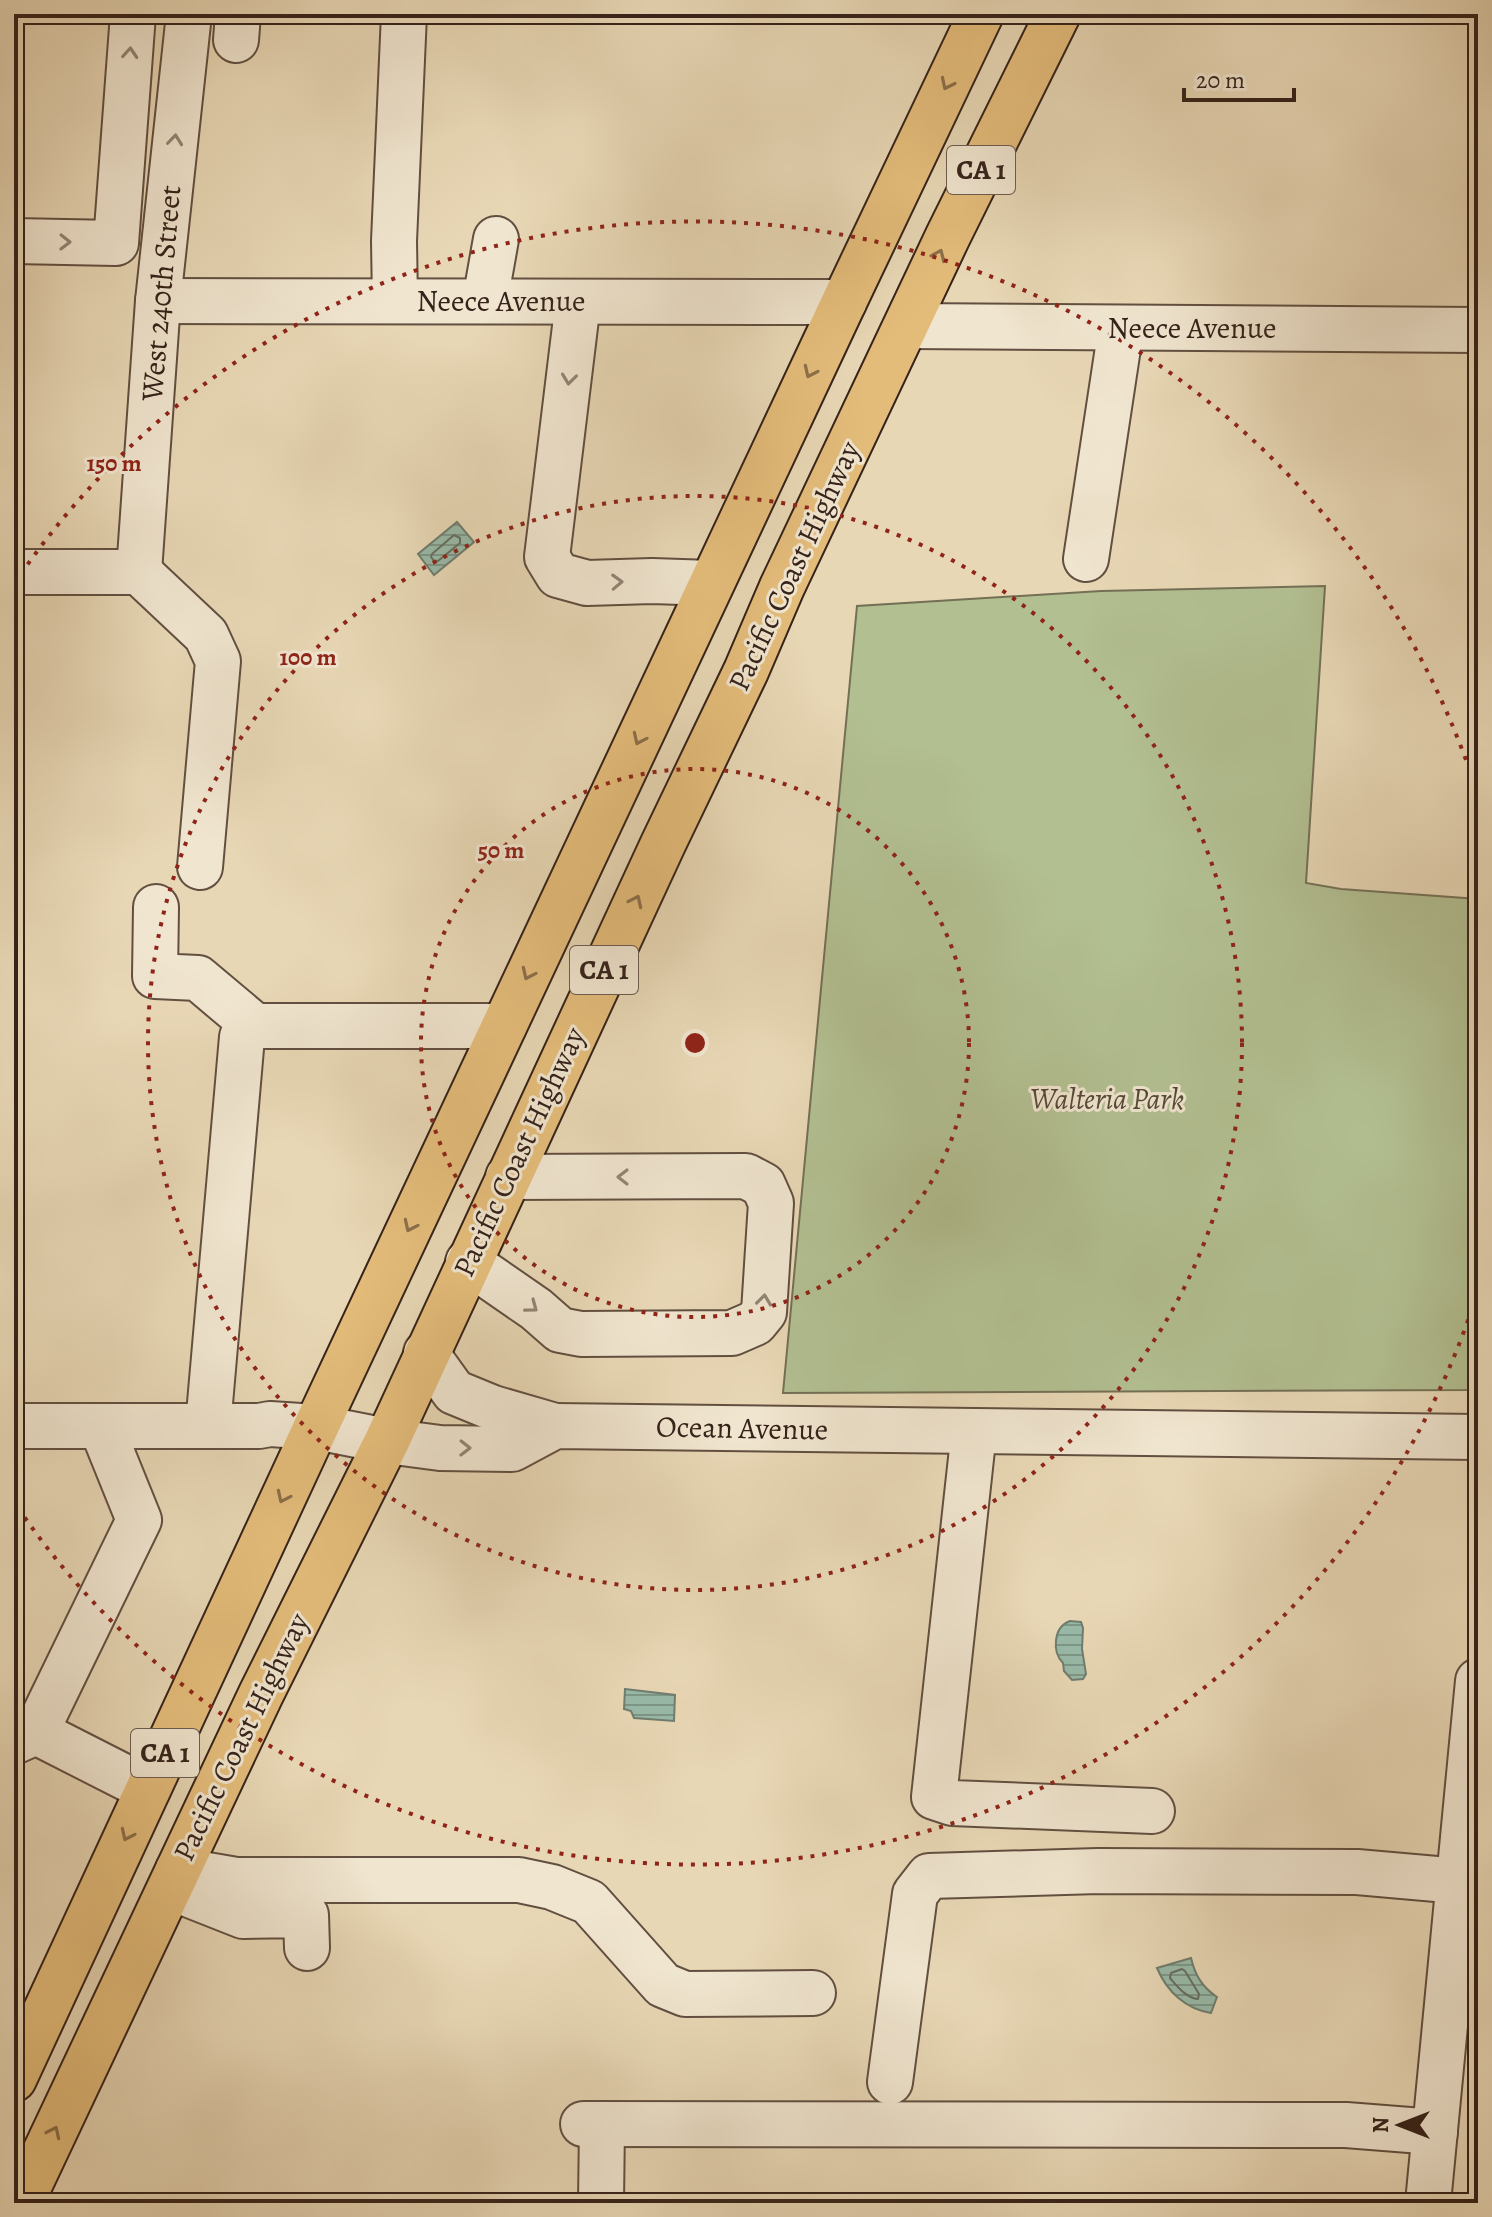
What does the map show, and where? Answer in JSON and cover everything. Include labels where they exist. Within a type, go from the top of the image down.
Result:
[{"type":"highway","name":"Pacific Coast Highway","points":[[14,2079],[711,583],[981,14]]},
{"type":"highway","name":"Pacific Coast Highway","points":[[21,2203],[261,1694],[387,1441],[746,671],[782,587],[948,236],[1058,14]]},
{"type":"street","points":[[14,241],[116,243],[133,14]]},
{"type":"street","name":"West 240th Street","points":[[139,572],[158,301],[189,14]]},
{"type":"street","points":[[395,301],[394,241],[404,14]]},
{"type":"street","points":[[485,301],[496,239]]},
{"type":"street","name":"Neece Avenue","points":[[158,301],[844,302]]},
{"type":"street","points":[[578,302],[547,557],[558,575],[587,583],[711,583]]},
{"type":"street","name":"Neece Avenue","points":[[907,326],[1478,330]]},
{"type":"street","points":[[1086,559],[1121,328]]},
{"type":"street","points":[[14,572],[139,572],[206,635],[218,661],[200,867]]},
{"type":"street","points":[[156,907],[155,976],[198,978],[255,1026],[504,1026]]},
{"type":"street","points":[[208,1426],[242,1037],[255,1026]]},
{"type":"street","points":[[468,1262],[536,1309],[560,1330],[581,1334],[732,1333],[755,1323],[764,1312],[771,1203],[763,1185],[746,1176],[508,1177]]},
{"type":"street","points":[[426,1353],[454,1392],[493,1408],[555,1426]]},
{"type":"street","name":"Ocean Avenue","points":[[14,1426],[270,1424],[316,1427],[440,1448],[512,1449],[555,1426],[1478,1437]]},
{"type":"street","points":[[101,1426],[139,1520],[25,1737],[148,1789]]},
{"type":"street","points":[[974,1431],[934,1797],[952,1803],[1152,1811]]},
{"type":"street","points":[[1428,2203],[1435,2132],[1463,1985],[1459,1881],[1478,1681]]},
{"type":"street","points":[[890,2082],[915,1894],[929,1876],[1098,1871],[1357,1872],[1459,1881]]},
{"type":"street","points":[[174,1878],[243,1916],[306,1915],[307,1948]]},
{"type":"street","points":[[174,1878],[519,1880],[552,1887],[589,1902],[663,1985],[685,1994],[813,1993]]},
{"type":"street","points":[[601,2203],[593,2124],[1346,2125],[1435,2132]]},
{"type":"green space","name":"Walteria Park","points":[[1325,586],[1306,883],[1341,889],[1478,899],[1478,1333],[1470,1390],[783,1393],[857,606],[1101,591]]},
{"type":"water","points":[[457,522],[474,542],[434,575],[418,554]]},
{"type":"water","points":[[1070,1621],[1081,1622],[1083,1628],[1086,1674],[1083,1679],[1072,1680],[1064,1671],[1057,1653],[1057,1634]]},
{"type":"water","points":[[625,1689],[675,1695],[674,1721],[634,1718],[631,1711],[624,1709]]},
{"type":"water","points":[[1191,1958],[1200,1980],[1217,1997],[1211,2013],[1193,2008],[1178,1998],[1157,1968]]}]
